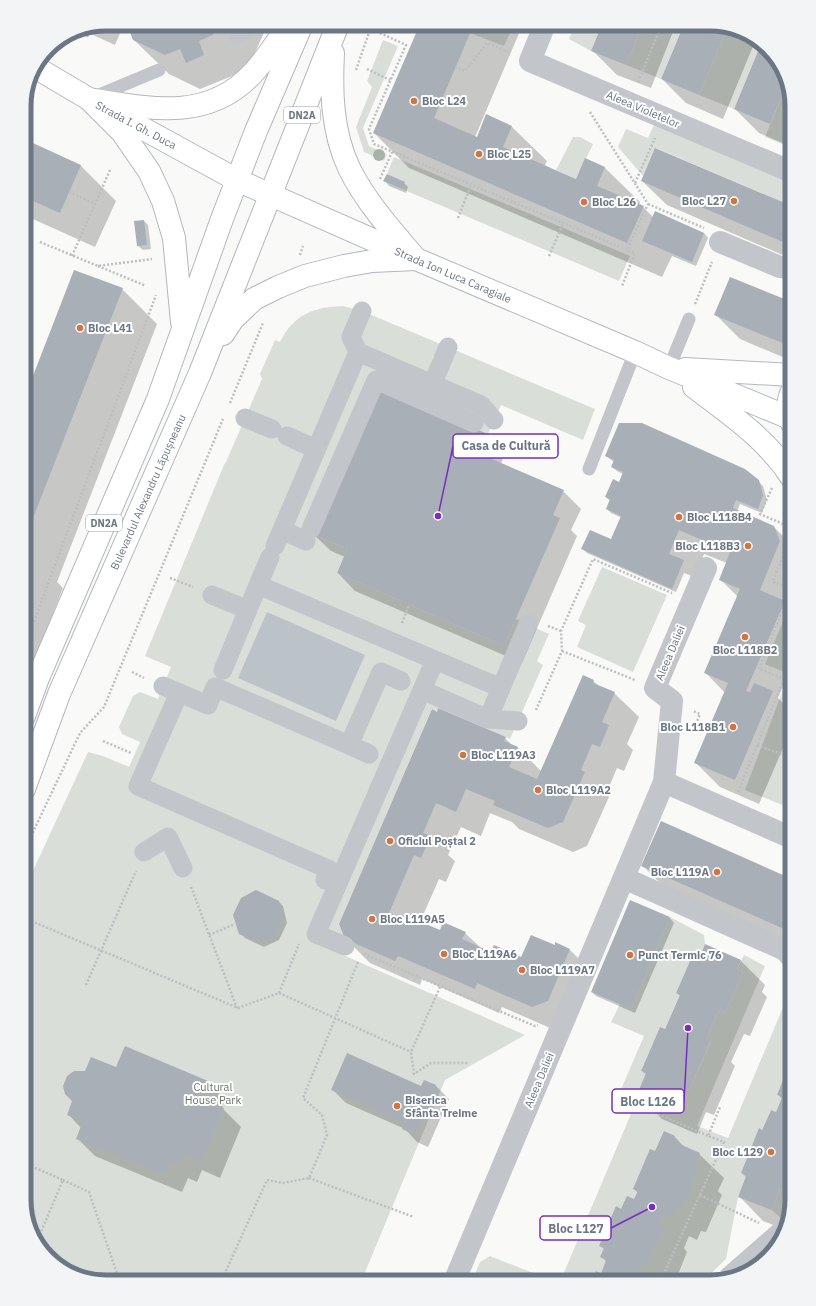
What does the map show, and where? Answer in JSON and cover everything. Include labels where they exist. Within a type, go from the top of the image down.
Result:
[{"type":"main road","points":[[88,99],[151,108],[176,109],[208,103],[226,95],[240,86],[253,73],[284,31]]},
{"type":"main road","name":"DN2A","points":[[31,697],[158,399],[237,180],[256,131],[299,31]]},
{"type":"main road","points":[[336,31],[331,86],[333,109],[338,136],[349,167],[366,196],[384,221],[416,259]]},
{"type":"main road","name":"DN2A","points":[[271,194],[336,31]]},
{"type":"main road","name":"Strada I. Gh. Duca","points":[[40,70],[88,99],[237,180]]},
{"type":"main road","points":[[88,99],[127,138],[149,171],[163,201],[174,238],[183,330]]},
{"type":"main road","name":"Strada Ion Luca Caragiale","points":[[237,180],[785,418]]},
{"type":"main road","name":"Bulevardul Alexandru Lăpușneanu","points":[[31,770],[59,694],[200,373],[271,194]]},
{"type":"main road","points":[[200,373],[233,319],[254,299],[305,276],[344,266],[372,261],[416,259]]},
{"type":"main road","points":[[668,368],[723,409],[762,441],[782,464],[783,480]]},
{"type":"main road","name":"Strada Ion Luca Caragiale","points":[[668,368],[785,375]]},
{"type":"street","points":[[530,61],[542,31]]},
{"type":"street","name":"Aleea Violetelor","points":[[530,61],[785,169]]},
{"type":"street","points":[[720,242],[780,268],[785,268]]},
{"type":"street","points":[[362,311],[351,337],[358,352],[481,405],[494,420]]},
{"type":"street","points":[[222,670],[358,352]]},
{"type":"street","points":[[432,384],[444,357]]},
{"type":"street","points":[[276,544],[308,535],[376,380],[474,423]]},
{"type":"street","points":[[245,418],[316,449]]},
{"type":"street","name":"Aleea Daliei","points":[[457,1275],[664,782],[672,701],[655,688],[706,568]]},
{"type":"street","points":[[258,584],[391,649],[435,660],[501,688]]},
{"type":"street","points":[[212,595],[248,610]]},
{"type":"street","points":[[488,719],[528,624]]},
{"type":"street","points":[[345,946],[316,934],[435,660]]},
{"type":"street","points":[[349,745],[381,672],[401,681]]},
{"type":"street","points":[[326,880],[330,870],[174,822],[138,786],[142,757],[171,690],[208,705],[215,687],[369,754]]},
{"type":"street","points":[[422,690],[488,719],[518,721]]},
{"type":"street","points":[[664,782],[785,835]]},
{"type":"street","points":[[144,852],[174,822]]},
{"type":"street","points":[[174,822],[184,868]]},
{"type":"street","points":[[624,878],[785,950]]},
{"type":"street","points":[[740,1268],[773,1240]]},
{"type":"lane","points":[[235,38],[252,31]]},
{"type":"lane","points":[[88,99],[159,70]]},
{"type":"lane","points":[[668,368],[689,319]]},
{"type":"lane","points":[[589,469],[635,352]]},
{"type":"path","points":[[629,103],[659,31]]},
{"type":"path","points":[[87,37],[89,33]]},
{"type":"path","points":[[380,33],[406,45],[368,129],[374,144],[635,254],[622,286]]},
{"type":"path","points":[[455,68],[465,71],[487,44],[530,61]]},
{"type":"path","points":[[367,69],[390,80]]},
{"type":"path","points":[[570,78],[648,204],[718,234],[720,242],[689,319]]},
{"type":"path","points":[[635,184],[664,117]]},
{"type":"path","points":[[378,184],[392,152]]},
{"type":"path","points":[[72,256],[110,170]]},
{"type":"path","points":[[458,218],[471,185]]},
{"type":"path","points":[[69,192],[95,204]]},
{"type":"path","points":[[627,250],[648,204]]},
{"type":"path","points":[[550,256],[563,224]]},
{"type":"path","points":[[40,242],[146,286]]},
{"type":"path","points":[[296,252],[300,254],[303,246]]},
{"type":"path","points":[[98,266],[152,259]]},
{"type":"path","points":[[31,629],[157,292]]},
{"type":"path","points":[[229,406],[263,323],[268,318]]},
{"type":"path","points":[[31,836],[80,733],[104,708],[226,414]]},
{"type":"path","points":[[783,480],[760,514],[783,524],[785,529]]},
{"type":"path","points":[[785,550],[773,582],[785,586]]},
{"type":"path","points":[[518,721],[529,725],[562,651],[561,631],[593,559],[664,590]]},
{"type":"path","points":[[170,578],[212,595]]},
{"type":"path","points":[[733,786],[739,789],[784,679],[759,669],[785,606]]},
{"type":"path","points":[[562,651],[622,674]]},
{"type":"path","points":[[672,701],[700,714],[692,735]]},
{"type":"path","points":[[103,741],[142,757]]},
{"type":"path","points":[[757,745],[785,755]]},
{"type":"path","points":[[86,985],[144,852]]},
{"type":"path","points":[[184,868],[238,1008]]},
{"type":"path","points":[[31,921],[238,1008],[279,994],[411,1052]]},
{"type":"path","points":[[209,935],[235,924]]},
{"type":"path","points":[[345,946],[535,1026],[567,1015]]},
{"type":"path","points":[[310,1178],[327,1135],[322,1115],[303,1098],[355,969]]},
{"type":"path","points":[[440,987],[411,1052],[414,1074],[431,1063],[469,1063]]},
{"type":"path","points":[[629,1101],[724,1142],[663,1275]]},
{"type":"path","points":[[708,1136],[720,1107]]},
{"type":"path","points":[[31,1166],[89,1192],[118,1275]]},
{"type":"path","points":[[224,1275],[267,1180],[283,1183],[310,1178],[414,1217]]},
{"type":"path","points":[[40,1234],[63,1180]]},
{"type":"path","points":[[700,1195],[778,1230]]},
{"type":"green space","points":[[471,31],[511,31],[504,46],[470,33]]},
{"type":"green space","points":[[572,31],[599,31],[591,51],[569,39]]},
{"type":"green space","points":[[640,31],[681,31],[661,79],[626,65]]},
{"type":"green space","points":[[725,32],[743,39],[759,50],[734,109],[699,95]]},
{"type":"green space","points":[[383,40],[398,46],[363,128],[369,146],[387,154],[384,161],[364,152],[356,127],[372,87],[367,81]]},
{"type":"green space","points":[[784,92],[785,145],[765,137]]},
{"type":"green space","points":[[654,125],[785,179],[785,203],[656,148],[643,176],[618,147],[626,129],[648,138]]},
{"type":"green space","points":[[573,137],[580,137],[593,144],[576,179],[556,170]]},
{"type":"green space","points":[[394,157],[630,256],[619,281],[402,189],[404,182],[387,174]]},
{"type":"green space","name":"Cultural House Park","points":[[343,306],[362,311],[595,409],[583,440],[501,405],[488,434],[377,386],[312,534],[347,549],[337,573],[504,646],[516,619],[549,634],[537,661],[543,665],[510,739],[438,708],[437,712],[432,709],[339,924],[345,939],[341,954],[525,1035],[445,1080],[364,1275],[92,1274],[73,1267],[50,1249],[39,1233],[32,1214],[31,875],[88,752],[103,756],[129,767],[140,742],[122,734],[119,727],[133,696],[140,692],[158,699],[171,667],[145,656],[224,465],[262,379],[260,374],[275,340],[280,342],[292,325],[306,314],[314,310]]},
{"type":"green space","points":[[602,567],[667,595],[633,672],[577,647],[586,625],[578,621]]},
{"type":"green space","points":[[785,617],[785,672],[765,664]]},
{"type":"green space","points":[[785,685],[785,806],[745,790]]},
{"type":"green space","points":[[670,917],[704,935],[705,944],[700,957],[693,954],[676,993],[680,995],[665,1029],[660,1027],[641,1071],[646,1073],[637,1094],[672,1110],[682,1088],[689,1091],[711,1041],[706,1039],[719,1010],[725,1013],[743,972],[737,969],[744,955],[765,966],[697,1126],[728,1138],[785,1003],[785,1076],[777,1095],[782,1097],[776,1112],[771,1110],[762,1130],[759,1129],[741,1173],[746,1176],[738,1197],[726,1259],[709,1275],[563,1275],[636,1102],[619,1094],[644,1036],[611,1022],[620,1004],[631,1009]]},
{"type":"green space","points":[[780,1188],[785,1190],[782,1219],[772,1210]]},
{"type":"green space","points":[[490,1256],[538,1275],[475,1275],[480,1262]]},
{"type":"shaded area","points":[[267,612],[365,655],[336,721],[238,678]]},
{"type":"building","points":[[130,31],[215,31],[213,35],[199,41],[204,55],[186,63],[180,49],[165,55],[133,40]]},
{"type":"building","points":[[417,31],[471,31],[434,118],[477,137],[486,114],[512,126],[503,147],[576,179],[585,158],[605,167],[597,186],[644,206],[627,243],[373,133]]},
{"type":"building","points":[[599,31],[640,31],[626,65],[591,51]]},
{"type":"building","points":[[681,31],[725,32],[699,95],[661,79]]},
{"type":"building","points":[[759,50],[766,57],[777,73],[784,91],[770,124],[734,109]]},
{"type":"building","points":[[31,142],[81,165],[60,213],[31,200]]},
{"type":"building","name":"Bloc L27","points":[[655,148],[785,203],[785,243],[641,181]]},
{"type":"building","points":[[387,174],[405,182],[402,189],[383,181]]},
{"type":"building","points":[[655,211],[704,233],[692,262],[642,241]]},
{"type":"building","points":[[144,220],[147,245],[137,246],[134,221]]},
{"type":"building","name":"Bloc L41","points":[[74,270],[123,288],[31,523],[31,381]]},
{"type":"building","points":[[730,277],[785,299],[785,344],[714,315]]},
{"type":"building","points":[[376,386],[488,434],[480,454],[564,490],[553,515],[560,518],[504,646],[337,573],[347,549],[312,534]]},
{"type":"building","points":[[619,423],[642,423],[745,469],[759,480],[763,495],[758,509],[736,500],[733,508],[774,526],[780,541],[760,590],[785,601],[746,691],[750,692],[754,683],[773,691],[735,780],[694,763],[728,683],[704,673],[740,589],[719,580],[730,552],[679,530],[669,554],[684,560],[672,589],[581,549],[590,530],[611,539],[621,516],[606,509],[610,499],[605,497],[613,479],[619,482],[623,472],[611,467],[614,460],[605,456]]},
{"type":"building","points":[[583,675],[594,680],[593,683],[615,692],[602,722],[609,725],[600,747],[592,744],[581,770],[585,772],[563,822],[548,828],[493,805],[495,801],[466,789],[456,812],[436,803],[423,833],[431,836],[421,858],[414,855],[389,913],[412,923],[414,919],[440,930],[443,922],[466,932],[462,939],[491,952],[494,945],[521,957],[531,935],[555,945],[555,942],[570,949],[548,1001],[532,1007],[477,983],[475,989],[398,956],[395,961],[345,939],[339,924],[432,709],[437,712],[438,708],[506,737],[504,741],[518,747],[509,767],[537,779]]},
{"type":"building","name":"Bloc L119A","points":[[661,821],[785,876],[785,929],[641,866]]},
{"type":"building","points":[[256,890],[279,901],[284,918],[275,936],[259,943],[239,934],[233,915],[241,898]]},
{"type":"building","name":"Punct Termic 76","points":[[630,900],[670,917],[631,1009],[591,992]]},
{"type":"building","points":[[705,944],[741,960],[737,969],[743,972],[725,1013],[719,1010],[706,1039],[711,1040],[689,1091],[682,1088],[672,1110],[637,1094],[646,1073],[641,1071],[660,1027],[665,1029],[680,995],[676,993],[693,954],[700,957]]},
{"type":"building","points":[[125,1046],[208,1081],[201,1098],[224,1108],[202,1161],[184,1153],[180,1164],[170,1161],[165,1175],[76,1139],[83,1121],[67,1115],[72,1101],[65,1094],[63,1086],[67,1076],[74,1071],[85,1071],[91,1057],[116,1067]]},
{"type":"building","name":"Biserica Sfânta Treime","points":[[347,1053],[421,1086],[424,1080],[436,1085],[414,1134],[402,1129],[405,1123],[331,1090]]},
{"type":"building","name":"Bloc L129","points":[[785,1075],[785,1190],[780,1188],[772,1210],[738,1197],[746,1176],[741,1173],[759,1128],[762,1130],[771,1110],[776,1112],[782,1097],[777,1095]]},
{"type":"building","points":[[664,1131],[675,1136],[673,1141],[700,1153],[694,1168],[698,1170],[681,1209],[677,1207],[673,1216],[664,1213],[659,1225],[664,1227],[647,1265],[643,1263],[638,1274],[641,1275],[594,1275],[596,1271],[601,1274],[606,1260],[600,1257],[604,1248],[599,1246],[616,1206],[621,1209],[627,1196],[634,1199],[638,1191],[633,1189],[650,1149],[655,1151]]},
{"type":"place","name":"Bloc L24","points":[[414,101]]},
{"type":"place","name":"Bloc L25","points":[[479,154]]},
{"type":"place","name":"Bloc L27","points":[[734,201]]},
{"type":"place","name":"Bloc L26","points":[[584,202]]},
{"type":"place","name":"Bloc L41","points":[[80,328]]},
{"type":"place","name":"Casa de Cultură","points":[[438,516]]},
{"type":"place","name":"Bloc L118B4","points":[[679,517]]},
{"type":"place","name":"Bloc L118B3","points":[[748,546]]},
{"type":"place","name":"Bloc L118B2","points":[[745,637]]},
{"type":"place","name":"Bloc L118B1","points":[[733,727]]},
{"type":"place","name":"Bloc L119A3","points":[[463,755]]},
{"type":"place","name":"Bloc L119A2","points":[[538,790]]},
{"type":"place","name":"Oficiul Poștal 2","points":[[390,841]]},
{"type":"place","name":"Bloc L119A","points":[[717,872]]},
{"type":"place","name":"Bloc L119A5","points":[[372,919]]},
{"type":"place","name":"Bloc L119A6","points":[[444,954]]},
{"type":"place","name":"Punct Termic 76","points":[[630,955]]},
{"type":"place","name":"Bloc L119A7","points":[[522,970]]},
{"type":"place","name":"Bloc L126","points":[[688,1028]]},
{"type":"place","name":"Biserica Sfânta Treime","points":[[397,1106]]},
{"type":"place","name":"Bloc L129","points":[[771,1152]]},
{"type":"place","name":"Bloc L127","points":[[652,1207]]}]
